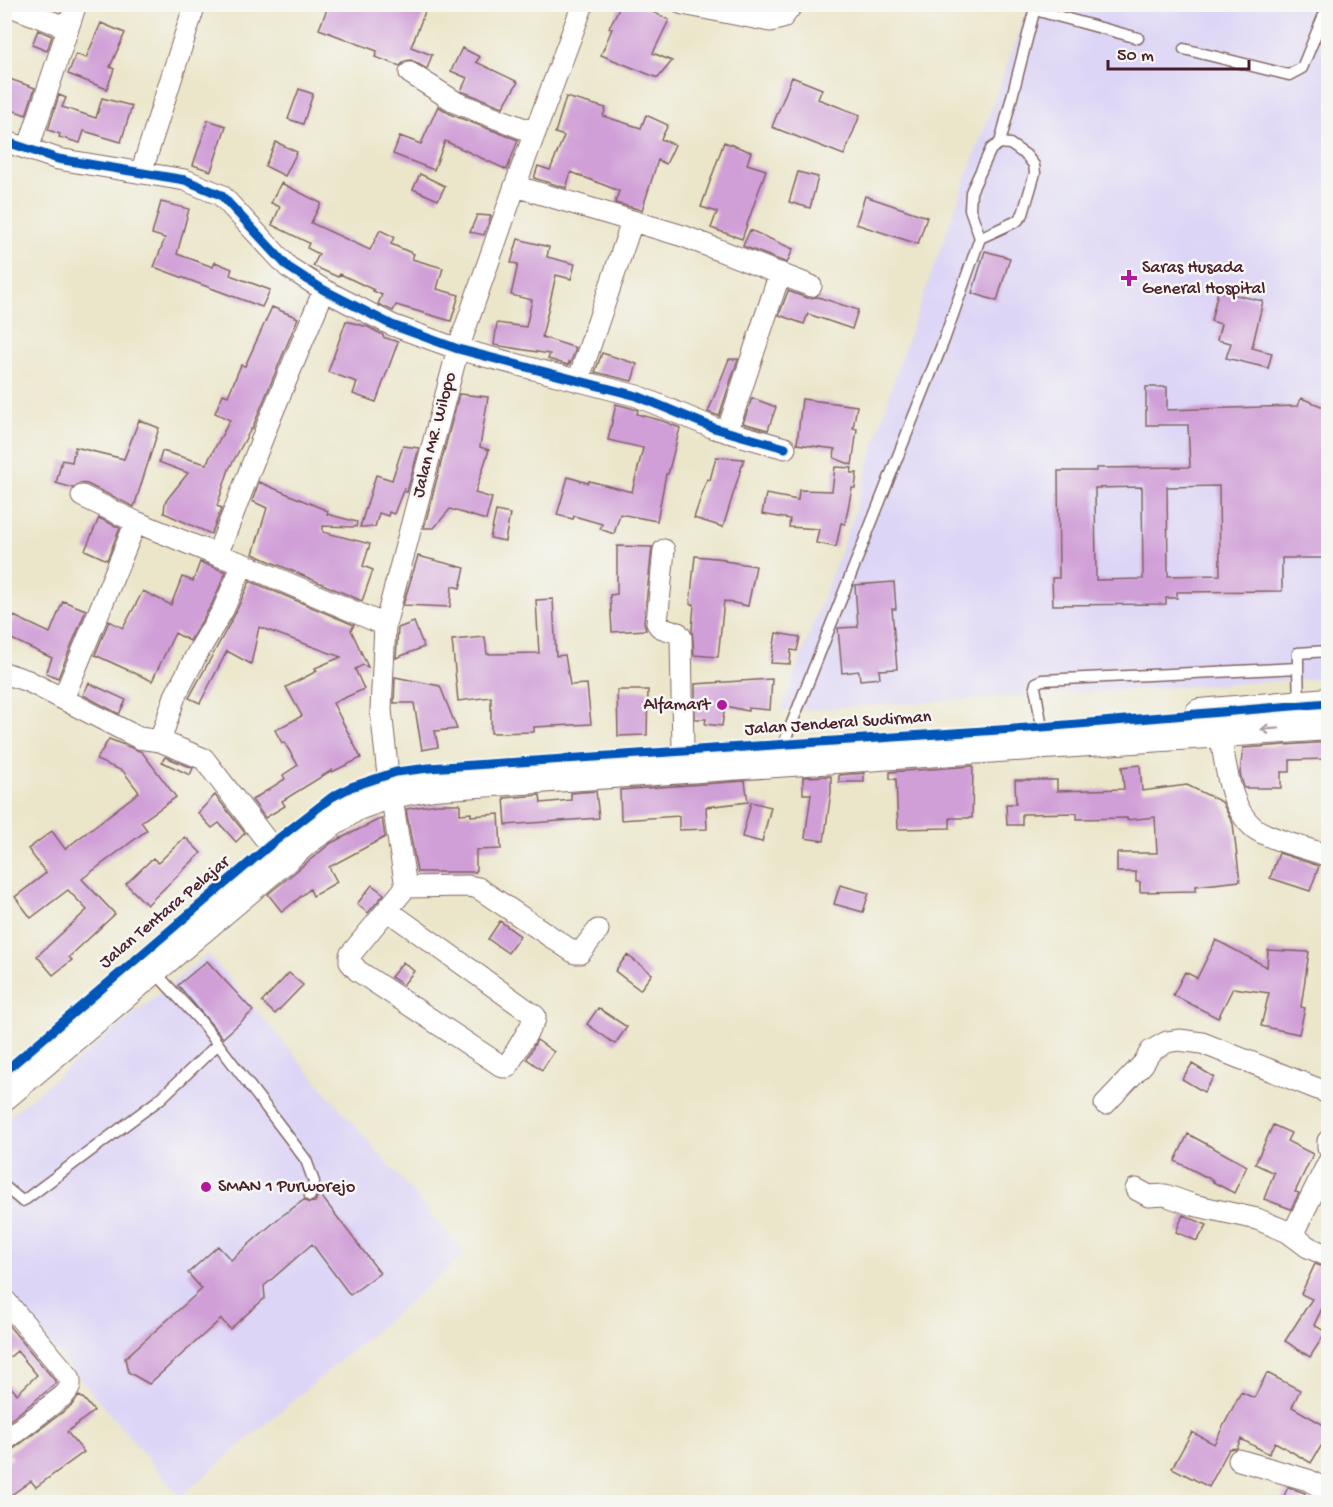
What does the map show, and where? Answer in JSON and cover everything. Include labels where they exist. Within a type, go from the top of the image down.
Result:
[{"type":"main road","name":"Jalan Jenderal Sudirman","points":[[1043,734],[1220,733],[1314,715]]},
{"type":"main road","name":"Jalan Jenderal Sudirman","points":[[390,784],[433,785],[784,753],[1314,715]]},
{"type":"main road","name":"Jalan Jenderal Sudirman","points":[[353,796],[429,768],[683,751],[784,753]]},
{"type":"main road","name":"Jalan Tentara Pelajar","points":[[4,1072],[270,845],[333,798],[353,796]]},
{"type":"main road","name":"Jalan Tentara Pelajar","points":[[4,1095],[308,838],[353,796]]},
{"type":"street","points":[[5,4],[68,28]]},
{"type":"street","points":[[28,149],[76,4]]},
{"type":"street","points":[[141,173],[195,4]]},
{"type":"street","name":"Jalan MR. Wilopo","points":[[406,887],[381,710],[385,625],[458,350],[515,186],[583,4]]},
{"type":"street","points":[[683,4],[770,21],[782,18],[793,4]]},
{"type":"street","points":[[410,73],[457,103],[535,134]]},
{"type":"street","points":[[4,141],[58,159],[185,180],[221,195],[288,267],[324,290],[392,325],[458,350],[638,396],[727,432],[785,448]]},
{"type":"street","points":[[515,186],[683,236],[811,286]]},
{"type":"street","points":[[578,381],[632,222]]},
{"type":"street","points":[[727,432],[780,273]]},
{"type":"street","points":[[217,555],[324,290]]},
{"type":"street","points":[[82,496],[136,522],[243,564],[385,625]]},
{"type":"street","points":[[63,699],[136,522]]},
{"type":"street","points":[[664,550],[657,622],[660,627],[678,633],[681,637],[683,751]]},
{"type":"street","points":[[160,741],[175,696],[223,610],[243,564]]},
{"type":"street","points":[[4,673],[27,681],[139,738],[160,741],[204,759],[270,845]]},
{"type":"street","points":[[1220,733],[1231,791],[1246,819],[1255,829],[1329,856]]},
{"type":"street","points":[[387,910],[535,1016],[507,1066],[503,1067],[358,970],[351,964],[350,955],[387,910],[406,887],[468,886],[478,888],[574,953],[579,953],[598,930]]},
{"type":"street","points":[[1105,1104],[1143,1064],[1151,1051],[1167,1042],[1179,1040],[1202,1043],[1329,1093]]},
{"type":"street","points":[[1329,1142],[1329,1147]]},
{"type":"street","points":[[1292,1235],[1329,1163]]},
{"type":"street","points":[[1136,1189],[1149,1196],[1165,1195],[1193,1205],[1257,1220],[1292,1235],[1308,1247],[1329,1256]]},
{"type":"street","points":[[4,1299],[69,1377],[71,1383],[69,1390],[63,1396],[4,1441]]},
{"type":"street","points":[[1239,1460],[1308,1480],[1329,1491]]},
{"type":"lane","points":[[1184,49],[1289,75],[1302,68],[1329,5]]},
{"type":"lane","points":[[1000,143],[1035,7],[1138,38]]},
{"type":"lane","points":[[784,753],[944,340],[980,238],[970,209],[971,192],[991,149],[1000,143],[1010,144],[1026,155],[1034,165],[1035,173],[1021,218],[980,238]]},
{"type":"lane","points":[[1314,715],[1298,668],[1298,653],[1329,651]]},
{"type":"lane","points":[[1043,734],[1035,687],[1036,683],[1042,680],[1298,668]]},
{"type":"lane","points":[[153,969],[202,1023],[306,1160],[314,1182],[310,1196]]},
{"type":"lane","points":[[4,1186],[22,1201],[26,1199],[160,1099],[218,1044]]},
{"type":"shaded area","name":"Saras Husada General Hospital","points":[[1029,5],[1328,5],[1328,678],[781,711],[853,517],[900,360]]},
{"type":"shaded area","name":"SMAN 1 Purworejo","points":[[208,954],[465,1254],[180,1497],[5,1290],[4,1120]]},
{"type":"building","points":[[329,4],[428,4],[411,47],[432,55],[427,69],[411,60],[405,61],[400,66],[375,57],[377,51],[319,29]]},
{"type":"building","points":[[621,4],[637,4],[669,20],[653,53],[672,61],[658,78],[601,55],[612,29],[609,28]]},
{"type":"building","points":[[101,23],[125,33],[110,67],[114,69],[107,89],[68,74],[76,54],[86,58]]},
{"type":"building","points":[[38,30],[52,36],[47,51],[32,45]]},
{"type":"building","points":[[462,48],[480,57],[476,62],[518,82],[503,107],[461,91],[467,78],[451,71]]},
{"type":"building","points":[[4,77],[35,88],[26,115],[4,107]]},
{"type":"building","points":[[792,77],[822,89],[818,99],[860,115],[844,155],[772,127]]},
{"type":"building","points":[[299,89],[313,94],[303,124],[288,119]]},
{"type":"building","points":[[59,95],[66,98],[62,107],[96,118],[102,98],[132,106],[121,142],[84,131],[80,143],[59,137],[60,134],[48,130]]},
{"type":"building","points":[[566,97],[606,108],[603,116],[641,128],[646,115],[668,125],[661,139],[675,145],[666,164],[658,160],[642,210],[615,203],[619,191],[571,172],[566,188],[534,178],[538,166],[550,170],[564,136],[555,133]]},
{"type":"building","points":[[438,106],[452,115],[518,140],[507,170],[445,141],[434,170],[393,154],[400,136],[421,144]]},
{"type":"building","points":[[208,120],[226,126],[211,171],[193,165]]},
{"type":"building","points":[[276,142],[297,152],[285,176],[265,166]]},
{"type":"building","points":[[724,142],[751,152],[747,164],[766,170],[742,239],[711,228],[717,212],[701,207]]},
{"type":"building","points":[[798,172],[818,177],[810,208],[789,202]]},
{"type":"building","points":[[420,174],[445,186],[438,200],[413,189]]},
{"type":"building","points":[[281,183],[321,203],[311,223],[370,250],[380,230],[394,237],[391,244],[414,254],[412,259],[443,268],[437,289],[459,295],[451,321],[396,305],[393,311],[378,304],[382,295],[374,290],[340,274],[338,277],[313,266],[319,254],[307,248],[309,243],[272,225],[280,207],[271,203]]},
{"type":"building","points":[[865,196],[927,217],[918,244],[856,224]]},
{"type":"building","points":[[161,202],[189,209],[177,254],[213,267],[215,262],[232,269],[230,275],[270,290],[262,307],[154,267],[165,238],[152,234]]},
{"type":"building","points":[[477,215],[491,216],[484,235],[470,232]]},
{"type":"building","points":[[750,230],[793,249],[787,263],[743,246]]},
{"type":"building","points":[[518,239],[549,247],[547,257],[575,264],[571,279],[556,275],[542,337],[576,348],[568,365],[548,359],[550,354],[494,345],[497,323],[526,327],[532,300],[511,295],[518,264],[511,263]]},
{"type":"building","points":[[985,251],[1010,258],[997,301],[972,293]]},
{"type":"building","points":[[788,291],[807,298],[818,297],[858,310],[852,329],[808,314],[804,324],[779,315]]},
{"type":"building","points":[[1218,291],[1263,301],[1252,348],[1272,353],[1268,368],[1226,358],[1231,343],[1217,340],[1221,324],[1211,321]]},
{"type":"building","points":[[272,307],[298,318],[252,429],[229,469],[217,506],[222,508],[211,534],[164,513],[165,502],[188,473],[159,462],[162,451],[206,464],[230,420],[215,413],[223,394],[228,396],[241,365],[245,366]]},
{"type":"building","points":[[346,321],[368,327],[383,337],[398,342],[376,402],[353,394],[357,382],[328,372]]},
{"type":"building","points":[[602,353],[637,364],[632,381],[595,372]]},
{"type":"building","points":[[729,359],[738,359],[719,416],[708,412]]},
{"type":"building","points":[[1146,387],[1167,387],[1167,410],[1298,406],[1301,398],[1329,409],[1329,558],[1282,558],[1282,591],[1177,592],[1177,598],[1166,598],[1166,604],[1053,605],[1052,578],[1059,578],[1058,471],[1096,471],[1096,468],[1190,467],[1188,425],[1146,425]],"holes":[[[1219,486],[1220,575],[1168,576],[1167,487]],[[1142,487],[1143,579],[1096,580],[1095,488]]]},
{"type":"building","points":[[459,394],[488,397],[480,447],[489,450],[475,493],[492,498],[486,520],[450,509],[434,528],[424,528]]},
{"type":"building","points":[[752,398],[776,407],[768,430],[743,423]]},
{"type":"building","points":[[802,399],[857,406],[853,428],[857,429],[852,465],[834,458],[835,449],[797,444]]},
{"type":"building","points":[[616,404],[638,410],[637,414],[680,428],[668,474],[666,474],[657,521],[620,514],[614,534],[600,529],[602,524],[574,516],[573,519],[557,515],[568,477],[632,492],[643,448],[608,440]]},
{"type":"building","points":[[139,420],[159,428],[134,507],[87,484],[80,483],[73,488],[56,483],[62,460],[72,462],[75,447],[124,459]]},
{"type":"building","points":[[403,446],[419,448],[407,492],[403,491],[404,488],[394,514],[389,512],[388,516],[379,513],[375,527],[360,527],[376,475],[392,480]]},
{"type":"building","points":[[716,457],[744,459],[723,527],[694,518],[707,479],[710,480]]},
{"type":"building","points":[[835,467],[852,468],[851,473],[857,473],[845,524],[841,523],[836,547],[816,543],[819,529],[789,527],[790,519],[762,514],[766,494],[798,500],[799,490],[832,491]]},
{"type":"building","points":[[259,482],[328,511],[327,514],[357,522],[356,527],[323,526],[323,532],[370,544],[363,566],[373,570],[362,601],[253,554],[267,508],[252,501]]},
{"type":"building","points":[[496,511],[510,514],[505,541],[490,538]]},
{"type":"building","points":[[99,518],[120,528],[107,560],[85,550]]},
{"type":"building","points":[[617,546],[652,547],[644,622],[646,630],[612,632],[610,595],[617,594]]},
{"type":"building","points":[[418,556],[465,568],[460,588],[452,586],[450,607],[403,605]]},
{"type":"building","points":[[695,556],[725,559],[725,561],[756,566],[748,606],[724,601],[718,657],[694,655],[692,630],[694,604],[690,604]]},
{"type":"building","points":[[200,562],[226,572],[212,604],[190,641],[175,633],[152,681],[95,655],[109,621],[123,628],[143,591],[171,605],[182,577],[193,581]]},
{"type":"building","points":[[250,581],[354,625],[351,630],[368,667],[363,665],[355,669],[364,689],[333,703],[361,758],[332,772],[332,770],[282,801],[285,806],[265,818],[252,800],[285,779],[283,775],[298,765],[275,730],[302,716],[286,687],[317,671],[315,668],[341,657],[259,627],[251,664],[227,651],[200,703],[189,698],[234,616]]},
{"type":"building","points":[[894,582],[896,609],[892,609],[897,669],[879,670],[880,678],[860,680],[859,671],[842,673],[838,628],[858,627],[855,585]]},
{"type":"building","points":[[553,599],[556,656],[565,655],[570,685],[587,684],[591,724],[534,727],[534,732],[491,733],[491,697],[458,701],[452,640],[485,637],[487,654],[539,653],[536,600]]},
{"type":"building","points":[[63,601],[86,610],[58,678],[46,673],[52,658],[5,636],[14,616],[50,633]]},
{"type":"building","points":[[414,622],[424,647],[396,658],[398,628]]},
{"type":"building","points":[[776,633],[800,637],[797,651],[791,650],[790,664],[771,663]]},
{"type":"building","points":[[395,677],[440,686],[457,729],[435,731],[438,747],[422,750],[414,703],[394,703]]},
{"type":"building","points":[[772,679],[770,710],[748,708],[748,711],[725,706],[722,726],[705,724],[706,719],[695,719],[695,684]]},
{"type":"building","points":[[89,683],[126,700],[119,714],[83,695]]},
{"type":"building","points":[[617,690],[648,690],[647,735],[618,736]]},
{"type":"building","points":[[109,739],[142,752],[176,797],[141,822],[147,830],[82,879],[115,914],[69,957],[72,960],[53,975],[37,956],[87,910],[68,890],[31,918],[15,897],[46,873],[28,849],[52,831],[65,849],[139,792],[123,771],[96,760]]},
{"type":"building","points":[[1329,742],[1329,759],[1290,760],[1290,772],[1281,772],[1281,788],[1244,788],[1240,773],[1243,748]]},
{"type":"building","points":[[165,757],[193,768],[190,775],[162,762]]},
{"type":"building","points":[[1140,765],[1142,791],[1187,785],[1222,802],[1233,824],[1240,881],[1196,886],[1196,891],[1140,892],[1140,882],[1136,882],[1136,872],[1117,872],[1117,853],[1157,853],[1155,817],[1127,820],[1127,818],[1077,819],[1077,813],[1022,814],[1022,825],[1007,825],[1006,804],[1016,804],[1015,780],[1057,780],[1057,791],[1124,789],[1122,767]]},
{"type":"building","points":[[973,766],[972,818],[950,818],[950,828],[898,829],[896,779],[890,779],[890,772]]},
{"type":"building","points":[[864,773],[864,782],[839,782],[839,775]]},
{"type":"building","points":[[831,776],[824,841],[805,838],[811,794],[803,794],[803,777]]},
{"type":"building","points":[[745,781],[748,802],[706,807],[707,829],[679,830],[679,816],[621,820],[620,790]]},
{"type":"building","points":[[596,791],[599,818],[506,825],[504,798],[540,795],[541,803],[571,800],[571,793]]},
{"type":"building","points":[[215,795],[245,833],[236,842],[219,823],[212,828],[198,813]]},
{"type":"building","points":[[751,802],[771,807],[762,842],[742,837]]},
{"type":"building","points":[[437,804],[460,804],[460,814],[471,813],[471,816],[499,814],[501,849],[476,850],[476,872],[417,872],[406,809]]},
{"type":"building","points":[[382,818],[385,837],[329,867],[337,882],[313,896],[310,889],[282,912],[268,894],[331,843]]},
{"type":"building","points":[[185,837],[201,853],[147,905],[126,884],[153,858],[158,863]]},
{"type":"building","points":[[1279,853],[1319,866],[1310,891],[1270,878]]},
{"type":"building","points":[[372,885],[384,894],[368,913],[357,904]]},
{"type":"building","points":[[840,885],[869,893],[863,912],[834,904]]},
{"type":"building","points":[[500,921],[520,936],[508,953],[488,939]]},
{"type":"building","points":[[1216,940],[1267,967],[1268,950],[1309,952],[1301,1007],[1305,1008],[1299,1034],[1261,1026],[1269,993],[1233,988],[1218,1018],[1173,995],[1185,972],[1197,978]]},
{"type":"building","points":[[627,955],[652,974],[640,990],[615,971]]},
{"type":"building","points":[[207,961],[253,1011],[223,1038],[178,985]]},
{"type":"building","points":[[403,962],[414,971],[403,985],[391,977]]},
{"type":"building","points":[[289,973],[303,985],[275,1014],[262,1002]]},
{"type":"building","points":[[598,1008],[627,1027],[615,1044],[587,1024]]},
{"type":"building","points":[[537,1040],[554,1052],[542,1070],[527,1059]]},
{"type":"building","points":[[1192,1064],[1214,1077],[1204,1092],[1182,1079]]},
{"type":"building","points":[[1273,1125],[1291,1133],[1287,1141],[1313,1154],[1295,1192],[1299,1193],[1291,1209],[1264,1199],[1274,1173],[1255,1164]]},
{"type":"building","points":[[1188,1134],[1247,1166],[1234,1193],[1175,1161]]},
{"type":"building","points":[[319,1193],[380,1273],[350,1295],[312,1244],[264,1286],[265,1298],[230,1329],[221,1319],[149,1384],[128,1372],[125,1358],[202,1289],[188,1273],[218,1246],[231,1260],[279,1218],[304,1200],[309,1203],[315,1202]]},
{"type":"building","points":[[1183,1215],[1207,1225],[1197,1241],[1176,1232]]},
{"type":"building","points":[[1315,1264],[1329,1269],[1329,1294],[1314,1325],[1326,1332],[1310,1357],[1285,1341],[1312,1299],[1301,1294]]},
{"type":"building","points":[[4,1320],[57,1383],[4,1425],[4,1380],[17,1394],[37,1375],[17,1351],[4,1362]]},
{"type":"building","points":[[1267,1373],[1300,1390],[1292,1407],[1329,1428],[1329,1433],[1311,1463],[1275,1442],[1269,1454],[1241,1439],[1237,1448],[1229,1449],[1209,1487],[1172,1468],[1192,1432],[1214,1444],[1241,1392],[1254,1398]]},
{"type":"building","points":[[79,1396],[94,1411],[67,1432],[84,1452],[36,1487],[31,1481],[4,1500],[4,1464],[13,1458],[8,1453],[71,1406]]},
{"type":"building","points":[[1288,1487],[1305,1493],[1301,1503],[1281,1503]]},
{"type":"cycle path","points":[[4,141],[58,159],[185,180],[221,195],[288,267],[324,290],[392,325],[458,349],[637,396],[714,428],[785,448]]},
{"type":"cycle path","points":[[4,1072],[270,845],[332,797],[351,787],[396,772],[1042,727],[1328,703]]},
{"type":"place","name":"Saras Husada General Hospital","points":[[1129,278]]},
{"type":"place","name":"Alfamart","points":[[722,705]]},
{"type":"place","name":"SMAN 1 Purworejo","points":[[206,1187]]}]
